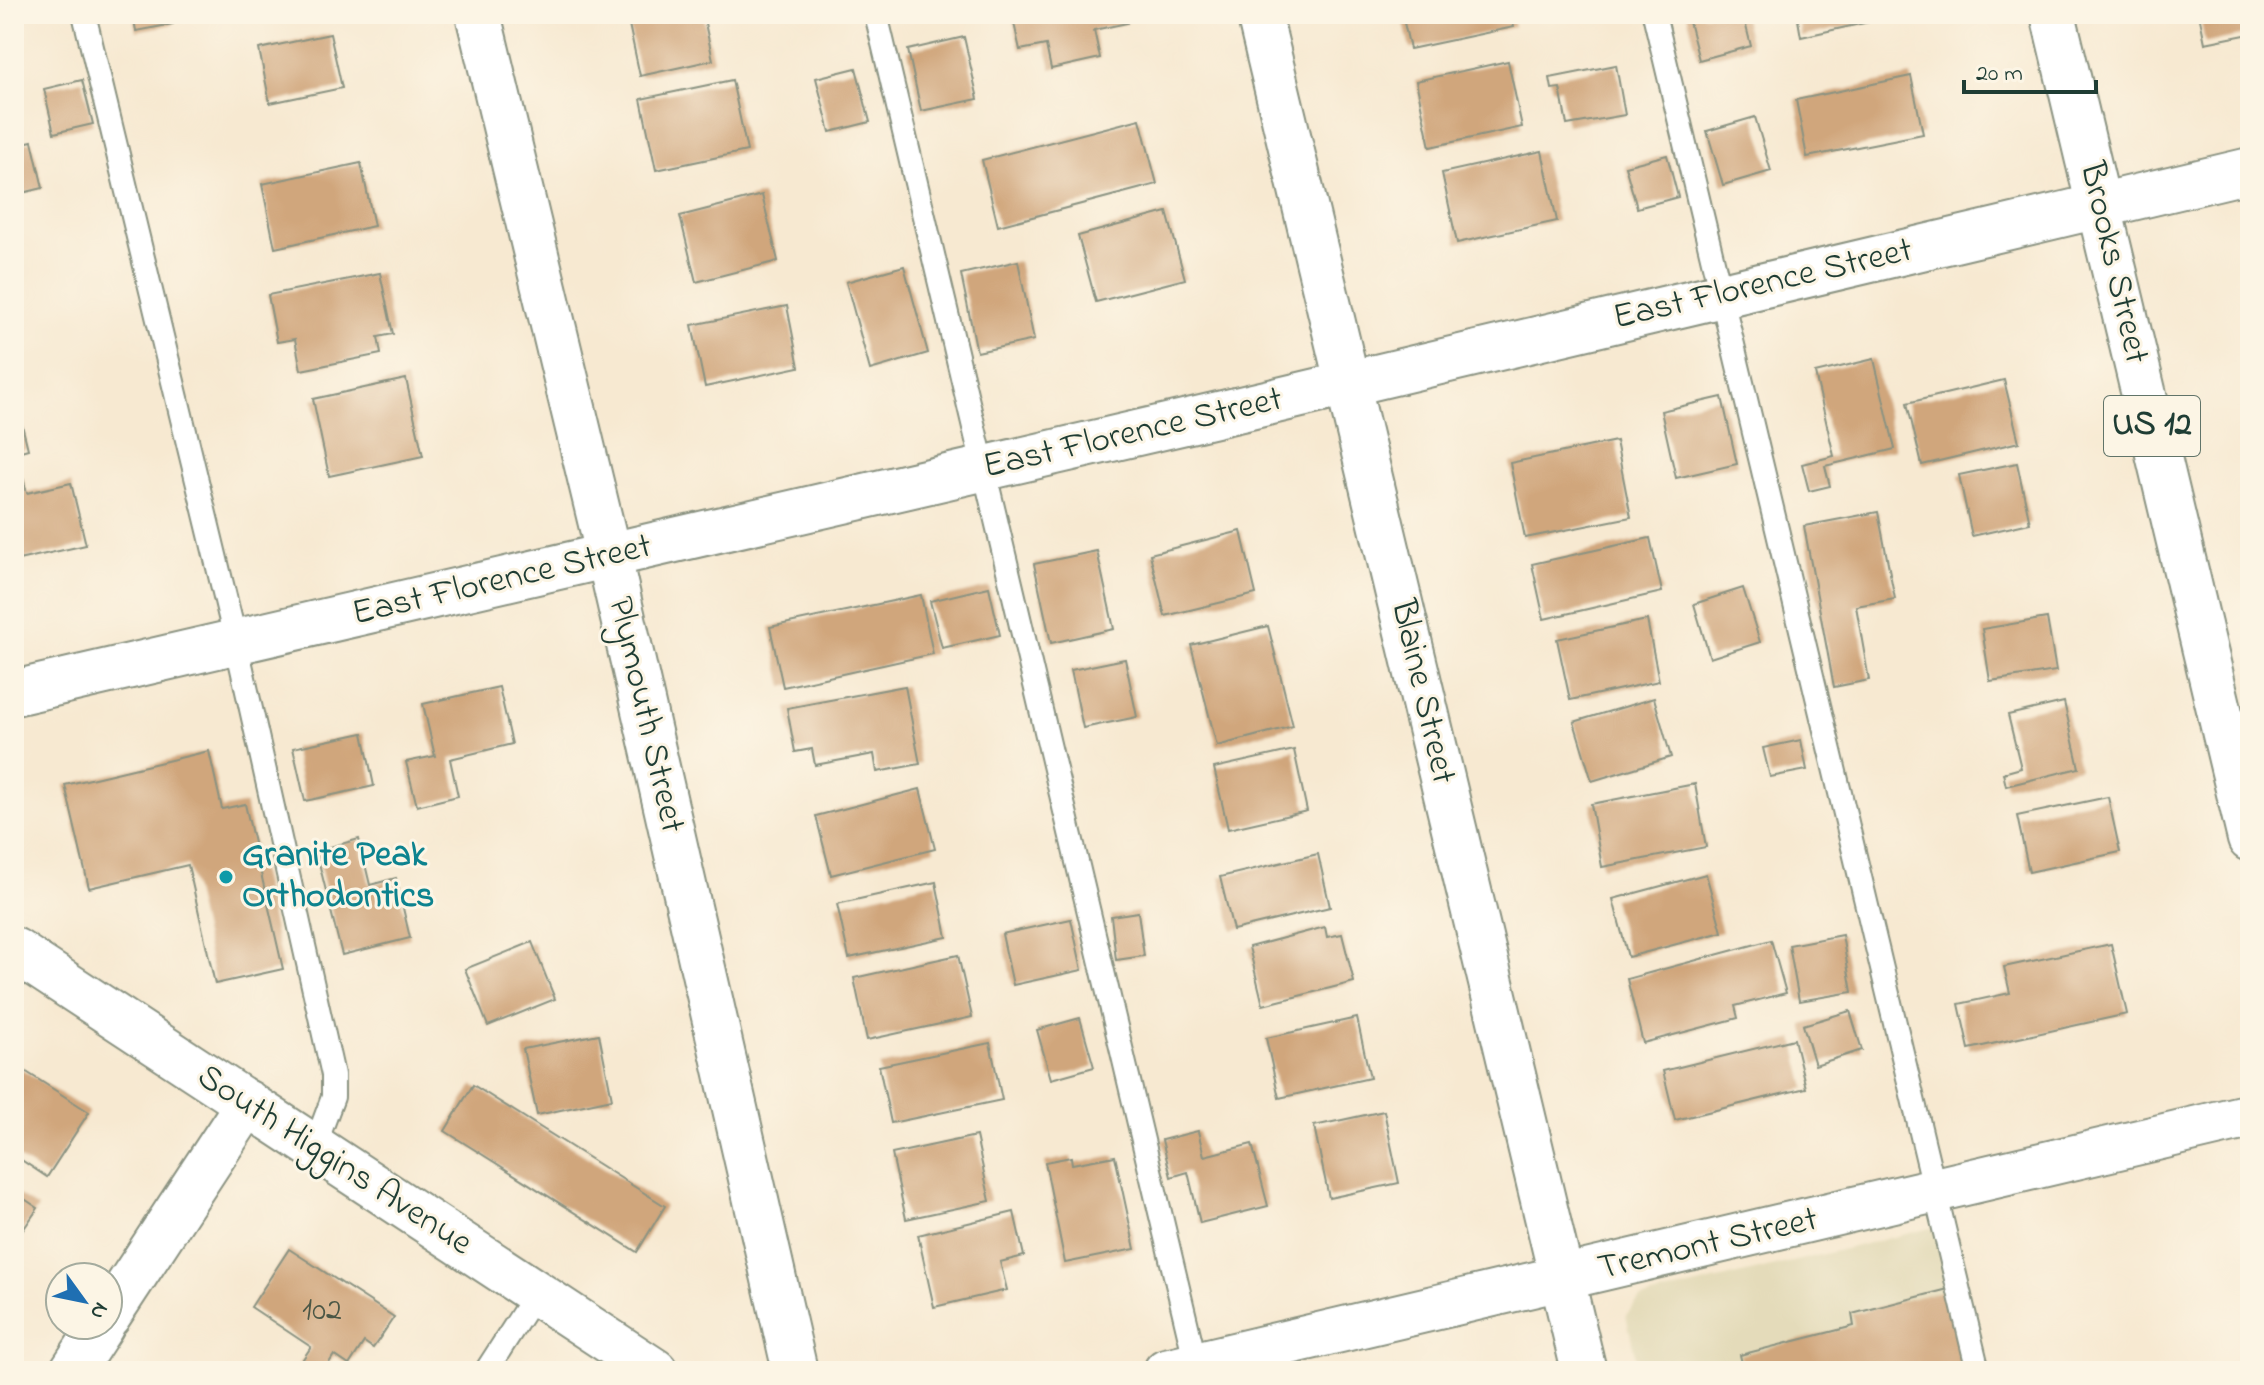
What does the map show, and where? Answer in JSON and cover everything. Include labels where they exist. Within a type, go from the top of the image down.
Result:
[{"type":"main road","name":"Plymouth Street","points":[[478,14],[609,557],[795,1371]]},
{"type":"main road","name":"Blaine Street","points":[[1259,14],[1584,1371]]},
{"type":"main road","name":"Brooks Street","points":[[2053,14],[2250,839]]},
{"type":"main road","name":"East Florence Street","points":[[14,693],[1349,384],[2250,170]]},
{"type":"main road","name":"South Higgins Avenue","points":[[14,950],[655,1371]]},
{"type":"main road","points":[[124,1292],[248,1103]]},
{"type":"main road","name":"Tremont Street","points":[[1181,1368],[2250,1116]]},
{"type":"main road","points":[[72,1371],[92,1341]]},
{"type":"lane","points":[[84,14],[236,642],[333,1075],[333,1097],[314,1148]]},
{"type":"lane","points":[[876,14],[985,469],[1181,1368]]},
{"type":"lane","points":[[1654,14],[1978,1371]]},
{"type":"lane","points":[[486,1371],[536,1293]]},
{"type":"shaded area","points":[[1943,1225],[1979,1371],[1639,1371],[1626,1315],[1640,1299]]},
{"type":"building","points":[[133,14],[171,14],[173,24],[136,31]]},
{"type":"building","points":[[703,14],[713,60],[640,76],[627,15]]},
{"type":"building","points":[[1012,14],[1125,14],[1127,23],[1094,30],[1100,58],[1051,69],[1046,45],[1020,50]]},
{"type":"building","points":[[1402,14],[1511,14],[1514,27],[1410,49]]},
{"type":"building","points":[[1687,14],[1743,14],[1751,46],[1699,60]]},
{"type":"building","points":[[1797,14],[1901,14],[1901,15],[1801,37]]},
{"type":"building","points":[[2199,14],[2250,14],[2250,34],[2205,43]]},
{"type":"building","points":[[330,34],[342,88],[270,103],[259,49]]},
{"type":"building","points":[[964,37],[978,99],[921,111],[908,50]]},
{"type":"building","points":[[1508,61],[1522,127],[1430,147],[1416,81]]},
{"type":"building","points":[[1616,65],[1625,115],[1567,125],[1560,88],[1552,89],[1550,78]]},
{"type":"building","points":[[856,68],[870,122],[830,132],[816,78]]},
{"type":"building","points":[[1911,76],[1923,134],[1807,157],[1796,100]]},
{"type":"building","points":[[82,80],[93,124],[54,133],[44,89]]},
{"type":"building","points":[[732,80],[747,151],[656,170],[641,99]]},
{"type":"building","points":[[1755,117],[1771,171],[1723,185],[1707,131]]},
{"type":"building","points":[[1140,119],[1157,184],[998,226],[982,160]]},
{"type":"building","points":[[32,141],[43,188],[14,195],[14,145]]},
{"type":"building","points":[[1542,151],[1557,221],[1457,243],[1442,173]]},
{"type":"building","points":[[1667,155],[1678,197],[1637,208],[1625,166]]},
{"type":"building","points":[[361,163],[374,226],[275,248],[262,184]]},
{"type":"building","points":[[762,195],[778,261],[696,282],[680,216]]},
{"type":"building","points":[[1167,212],[1185,279],[1096,302],[1078,236]]},
{"type":"building","points":[[1018,261],[1034,340],[977,352],[961,274]]},
{"type":"building","points":[[904,266],[928,353],[870,370],[846,282]]},
{"type":"building","points":[[380,273],[393,334],[378,337],[381,354],[301,370],[295,339],[277,342],[268,295]]},
{"type":"building","points":[[787,306],[799,367],[705,387],[692,325]]},
{"type":"building","points":[[1874,359],[1895,449],[1825,466],[1830,486],[1809,491],[1802,464],[1834,456],[1815,373]]},
{"type":"building","points":[[406,379],[423,456],[329,476],[313,399]]},
{"type":"building","points":[[2004,380],[2019,442],[1922,465],[1907,403]]},
{"type":"building","points":[[14,393],[28,449],[14,453]]},
{"type":"building","points":[[1722,397],[1737,464],[1676,478],[1661,411]]},
{"type":"building","points":[[1616,441],[1631,517],[1525,538],[1510,463]]},
{"type":"building","points":[[2017,463],[2030,523],[1972,536],[1959,475]]},
{"type":"building","points":[[23,478],[27,493],[71,483],[86,545],[14,561],[14,480]]},
{"type":"building","points":[[1878,512],[1895,599],[1856,606],[1869,680],[1834,687],[1804,526]]},
{"type":"building","points":[[1241,531],[1256,594],[1165,616],[1150,554]]},
{"type":"building","points":[[1650,538],[1662,592],[1544,619],[1532,564]]},
{"type":"building","points":[[1097,551],[1114,629],[1051,643],[1034,564]]},
{"type":"building","points":[[989,587],[1000,635],[942,648],[930,601]]},
{"type":"building","points":[[1743,588],[1760,642],[1710,658],[1694,604]]},
{"type":"building","points":[[921,595],[933,654],[783,687],[770,627]]},
{"type":"building","points":[[2047,618],[2056,671],[1990,681],[1982,629]]},
{"type":"building","points":[[1647,620],[1659,681],[1570,700],[1557,639]]},
{"type":"building","points":[[1268,626],[1293,726],[1217,746],[1191,645]]},
{"type":"building","points":[[1125,659],[1137,717],[1083,728],[1071,670]]},
{"type":"building","points":[[905,686],[920,764],[877,772],[874,754],[815,765],[812,749],[795,752],[787,708]]},
{"type":"building","points":[[499,687],[512,744],[450,759],[458,796],[417,806],[406,762],[435,756],[423,704]]},
{"type":"building","points":[[1654,698],[1671,757],[1592,781],[1574,722]]},
{"type":"building","points":[[2064,702],[2079,768],[2006,786],[2003,773],[2021,768],[2008,715]]},
{"type":"building","points":[[363,733],[374,786],[305,801],[293,748]]},
{"type":"building","points":[[1801,740],[1807,770],[1770,777],[1763,748]]},
{"type":"building","points":[[1294,750],[1307,811],[1228,829],[1214,768]]},
{"type":"building","name":"Granite Peak Orthodontics","points":[[209,751],[222,809],[245,804],[283,969],[215,984],[188,865],[89,888],[65,785]]},
{"type":"building","points":[[1695,784],[1706,847],[1602,867],[1591,804]]},
{"type":"building","points":[[920,789],[935,849],[831,875],[816,816]]},
{"type":"building","points":[[2108,797],[2120,852],[2029,872],[2017,816]]},
{"type":"building","points":[[359,839],[370,885],[396,878],[410,938],[342,955],[316,851]]},
{"type":"building","points":[[1318,854],[1330,907],[1233,930],[1220,877]]},
{"type":"building","points":[[1706,874],[1722,932],[1628,957],[1613,899]]},
{"type":"building","points":[[936,882],[947,937],[849,958],[837,904]]},
{"type":"building","points":[[1138,912],[1144,956],[1116,960],[1111,916]]},
{"type":"building","points":[[1071,919],[1082,970],[1013,985],[1002,934]]},
{"type":"building","points":[[1325,927],[1327,937],[1342,934],[1354,982],[1263,1005],[1249,947]]},
{"type":"building","points":[[1842,935],[1852,992],[1799,1001],[1789,945]]},
{"type":"building","points":[[1771,940],[1786,993],[1735,1006],[1738,1018],[1643,1043],[1627,979]]},
{"type":"building","points":[[532,942],[555,999],[488,1026],[465,969]]},
{"type":"building","points":[[2111,944],[2127,1014],[1969,1049],[1959,1004],[2010,993],[2004,967]]},
{"type":"building","points":[[958,955],[972,1017],[867,1040],[854,978]]},
{"type":"building","points":[[1850,1011],[1862,1050],[1815,1065],[1803,1025]]},
{"type":"building","points":[[1080,1018],[1094,1067],[1051,1079],[1037,1030]]},
{"type":"building","points":[[1357,1018],[1370,1078],[1279,1098],[1266,1038]]},
{"type":"building","points":[[599,1034],[612,1099],[537,1115],[523,1049]]},
{"type":"building","points":[[1794,1039],[1806,1088],[1675,1120],[1663,1071]]},
{"type":"building","points":[[990,1043],[1002,1100],[891,1123],[879,1066]]},
{"type":"building","points":[[14,1064],[89,1112],[47,1177],[14,1155]]},
{"type":"building","points":[[473,1085],[665,1206],[637,1252],[445,1131]]},
{"type":"building","points":[[1384,1111],[1399,1183],[1329,1198],[1314,1126]]},
{"type":"building","points":[[1198,1131],[1204,1156],[1252,1144],[1268,1206],[1200,1223],[1188,1172],[1171,1177],[1162,1140]]},
{"type":"building","points":[[976,1136],[990,1201],[906,1219],[892,1154]]},
{"type":"building","points":[[1115,1156],[1135,1249],[1065,1263],[1045,1162],[1071,1157],[1072,1164]]},
{"type":"building","points":[[14,1192],[38,1208],[14,1243]]},
{"type":"building","points":[[1014,1212],[1024,1256],[1000,1262],[1007,1290],[934,1307],[918,1235]]},
{"type":"building","points":[[289,1249],[394,1317],[373,1348],[364,1342],[349,1365],[334,1355],[324,1371],[308,1371],[299,1365],[311,1347],[251,1307]]},
{"type":"building","points":[[1952,1288],[1973,1371],[1744,1371],[1740,1355],[1854,1326],[1852,1314]]},
{"type":"place","name":"Granite Peak Orthodontics","points":[[226,877]]}]
